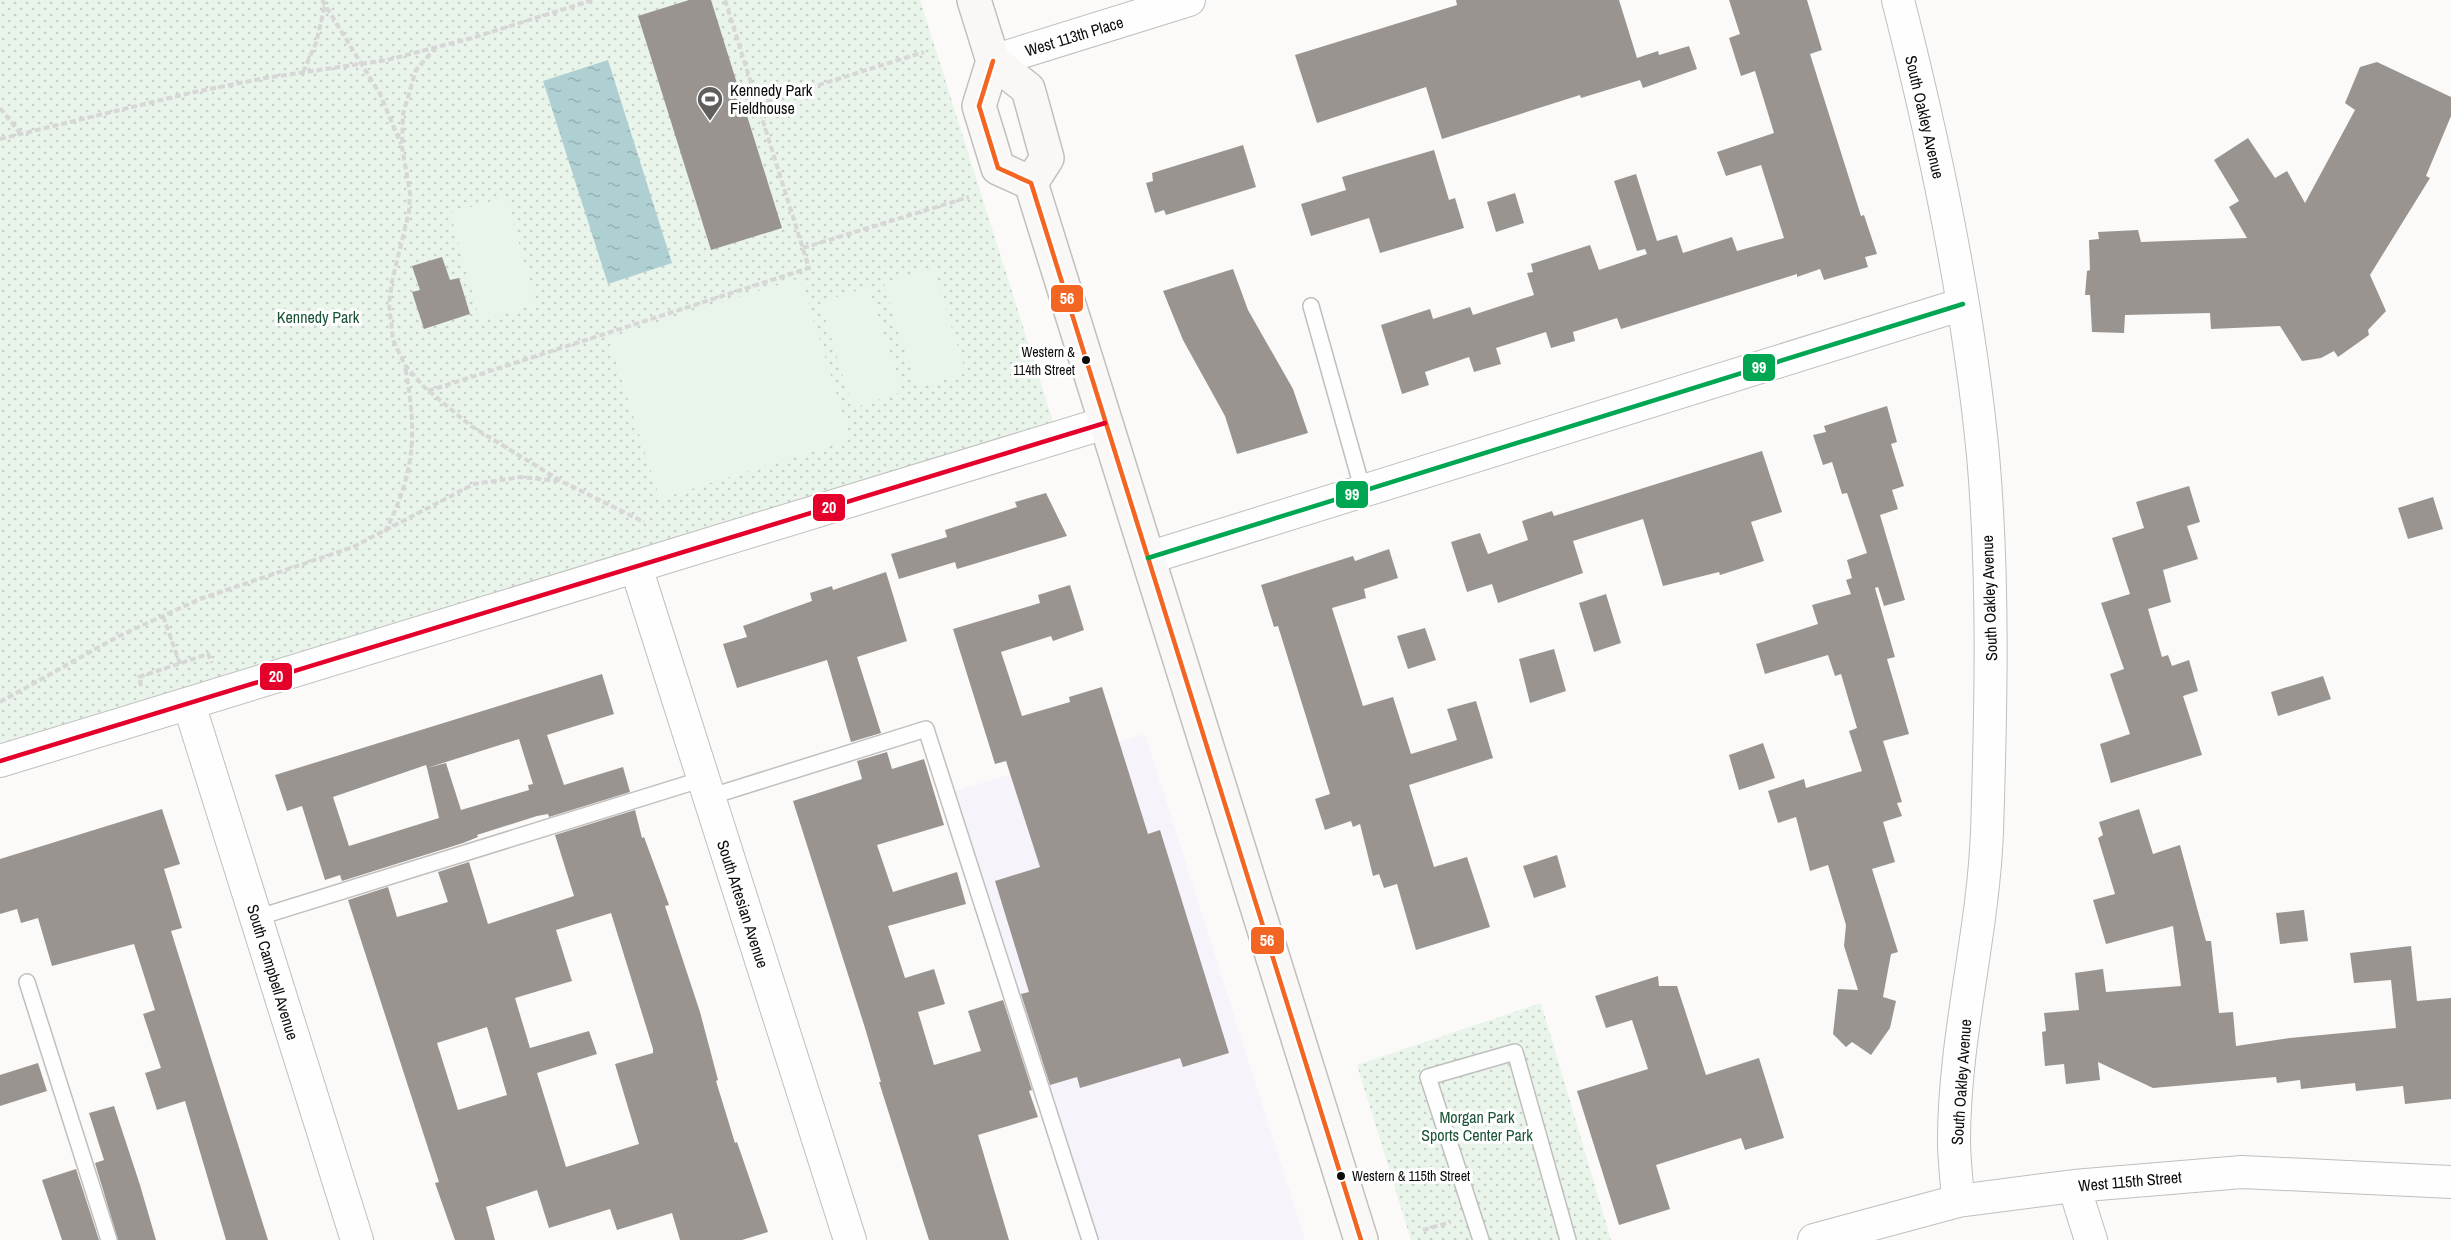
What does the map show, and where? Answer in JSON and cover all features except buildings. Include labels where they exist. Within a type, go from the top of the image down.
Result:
[{"type":"main road","points":[[974,0],[993,61],[1028,89],[1047,158],[1031,183]]},
{"type":"main road","points":[[993,61],[979,106],[998,168],[1031,183],[1360,1240]]},
{"type":"street","name":"West 113th Place","points":[[993,61],[1189,0]]},
{"type":"street","name":"South Oakley Avenue","points":[[1898,0],[1929,125],[1963,304],[1983,454],[1991,606],[1986,865],[1962,1038],[1954,1140],[1958,1201]]},
{"type":"street","points":[[1148,558],[1963,304]]},
{"type":"street","points":[[0,761],[1106,423]]},
{"type":"street","name":"South Artesian Avenue","points":[[636,567],[850,1240]]},
{"type":"street","name":"South Campbell Avenue","points":[[189,704],[357,1240]]},
{"type":"street","name":"West 115th Street","points":[[1814,1240],[1958,1201],[2074,1186],[2242,1172],[2451,1182]]},
{"type":"street","points":[[2074,1186],[2091,1240]]},
{"type":"lane","points":[[1311,306],[1363,491]]},
{"type":"lane","points":[[256,918],[706,788],[926,729],[1090,1240]]},
{"type":"lane","points":[[27,982],[109,1240]]},
{"type":"lane","points":[[1481,1240],[1428,1077],[1515,1052],[1568,1240]]},
{"type":"path","points":[[0,139],[190,93],[362,63],[436,47],[593,0]]},
{"type":"path","points":[[428,391],[809,268],[725,0]]},
{"type":"path","points":[[323,2],[380,94],[402,147]]},
{"type":"path","points":[[302,73],[316,43],[323,2]]},
{"type":"path","points":[[436,47],[416,70],[403,114],[402,147],[410,193],[410,212],[392,281],[389,304],[393,340],[405,365],[428,391],[471,426],[561,481],[644,522]]},
{"type":"path","points":[[758,104],[924,51]]},
{"type":"path","points":[[0,108],[20,133]]},
{"type":"path","points":[[803,249],[969,197]]},
{"type":"path","points":[[384,533],[396,509],[410,466],[414,442],[405,365]]},
{"type":"path","points":[[0,702],[119,636],[200,599],[307,565],[384,533],[424,508],[474,484],[521,477],[561,481]]},
{"type":"path","points":[[163,616],[180,664]]},
{"type":"path","points":[[139,677],[208,654]]},
{"type":"path","points":[[1423,1230],[1437,1226]]},
{"type":"shaded area","points":[[1145,734],[1305,1240],[1097,1240],[955,791]]},
{"type":"green space","name":"Kennedy Park","points":[[0,0],[920,0],[1054,425],[0,748]]},
{"type":"green space","points":[[506,197],[536,304],[480,320],[450,213]]},
{"type":"green space","points":[[933,268],[966,373],[917,388],[884,283]]},
{"type":"green space","points":[[800,278],[851,439],[660,499],[608,338]]},
{"type":"green space","points":[[869,287],[902,392],[853,408],[820,302]]},
{"type":"green space","name":"Morgan Park Sports Center Park","points":[[1541,1003],[1611,1240],[1411,1240],[1357,1065]]},
{"type":"water","points":[[608,60],[672,263],[608,284],[543,81]]},
{"type":"transit line","name":"56","points":[[993,61],[979,106],[998,168],[1031,183],[1361,1240]]},
{"type":"transit line","name":"99","points":[[1148,558],[1963,304]]},
{"type":"transit line","name":"20","points":[[0,761],[1105,423]]},
{"type":"place","name":"Kennedy Park Fieldhouse","points":[[710,122]]},
{"type":"place","name":"Western & 114th Street","points":[[1086,360]]},
{"type":"place","name":"Western & 115th Street","points":[[1341,1176]]}]
